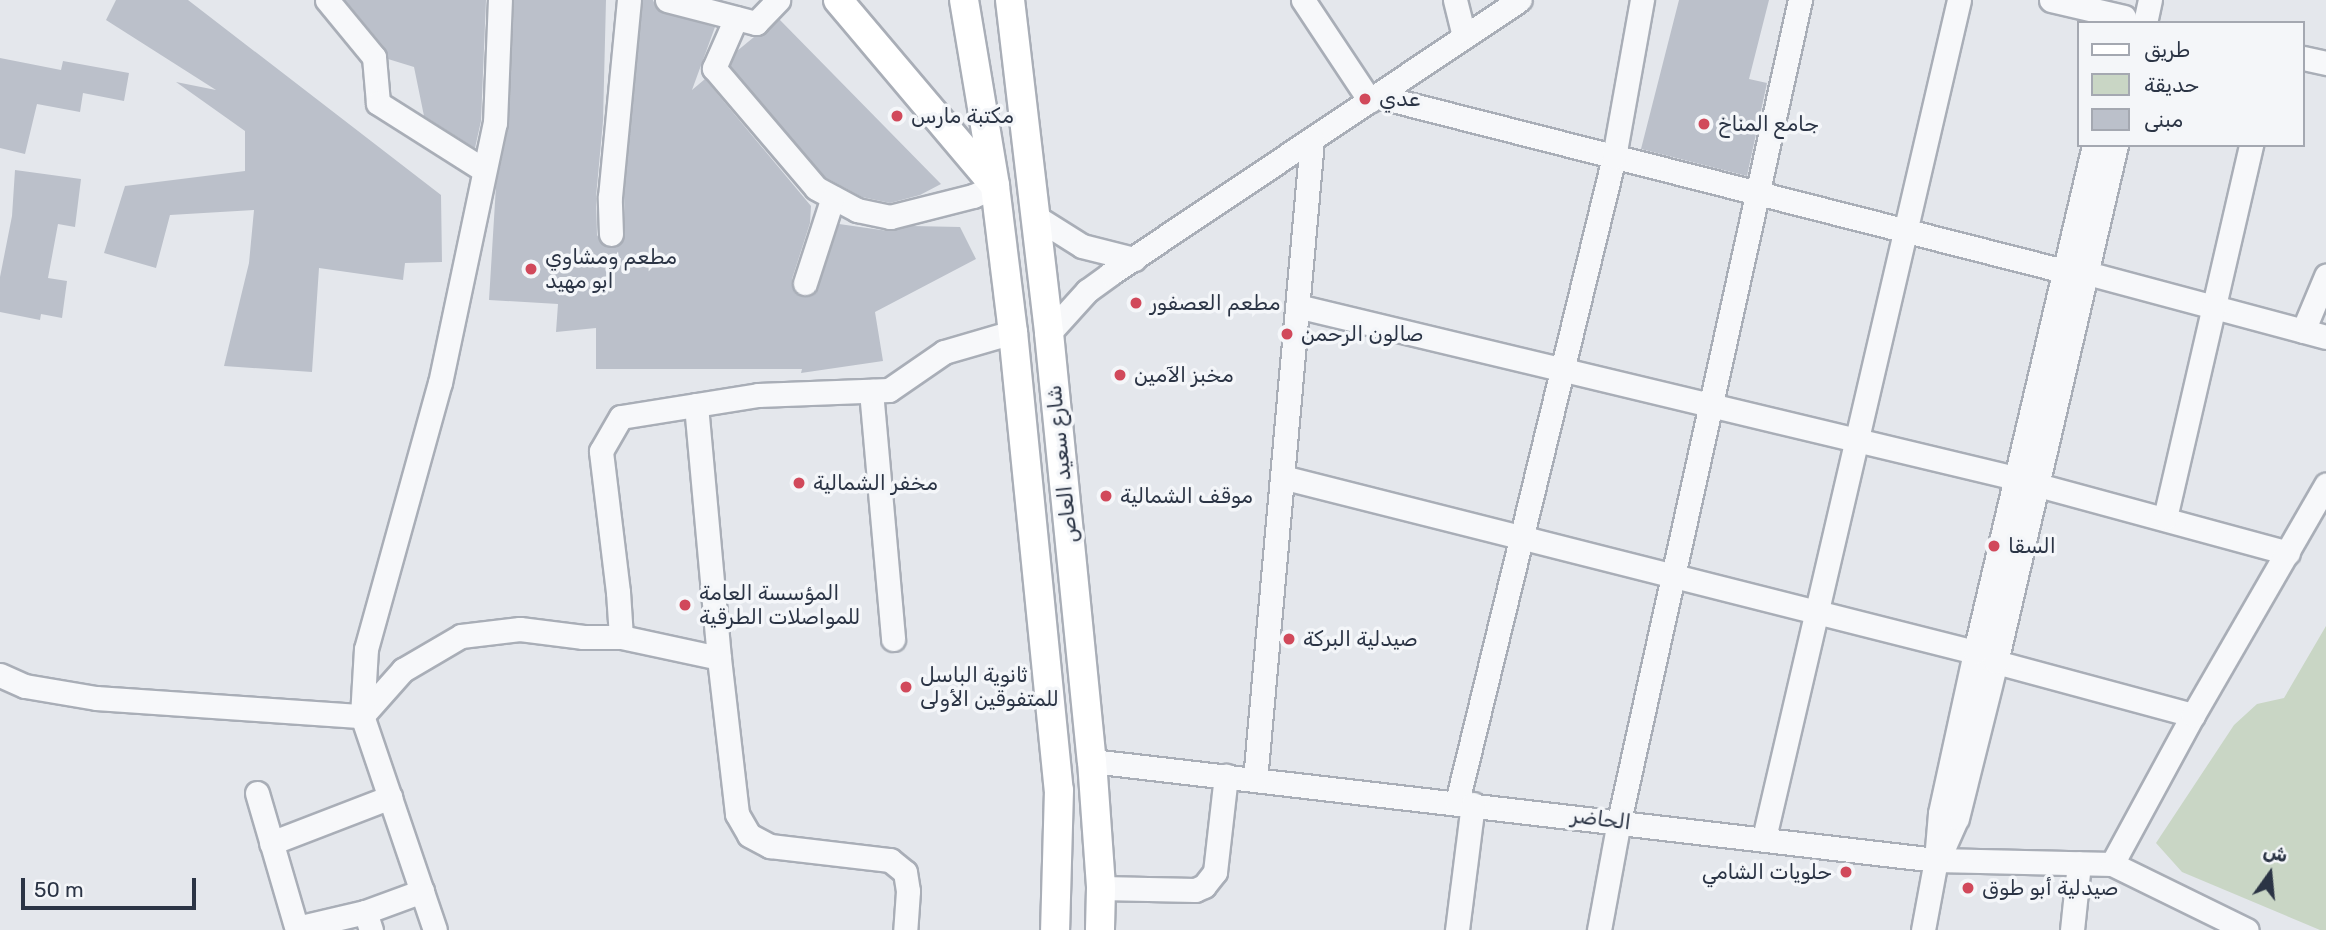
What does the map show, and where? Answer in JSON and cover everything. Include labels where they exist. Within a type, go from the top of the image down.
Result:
[{"type":"main road","points":[[838,0],[995,186]]},
{"type":"main road","points":[[964,0],[995,186],[1013,332],[1059,790],[1055,930]]},
{"type":"main road","name":"شارع سعيد العاص","points":[[1010,0],[1037,217],[1092,761],[1101,888],[1100,930]]},
{"type":"street","points":[[327,0],[374,57],[378,103],[484,170]]},
{"type":"street","points":[[435,930],[362,716],[366,649],[440,383],[495,123],[500,0]]},
{"type":"street","points":[[611,234],[610,197],[629,0]]},
{"type":"street","points":[[667,0],[756,23],[778,0]]},
{"type":"street","points":[[1303,0],[1373,98],[2076,272],[2326,337]]},
{"type":"street","points":[[1455,0],[1464,37]]},
{"type":"street","points":[[1049,333],[1087,291],[1520,0]]},
{"type":"street","points":[[1457,930],[1465,803],[1522,538],[1614,157],[1642,0]]},
{"type":"street","points":[[1599,930],[1619,821],[1800,0]]},
{"type":"street","points":[[1764,838],[1959,0]]},
{"type":"street","points":[[2051,0],[2135,18],[2150,0]]},
{"type":"street","points":[[736,19],[713,68],[816,188],[857,210],[890,217],[973,197],[995,186]]},
{"type":"street","points":[[2305,59],[2326,64]]},
{"type":"street","points":[[1255,779],[1312,140]]},
{"type":"street","points":[[1936,860],[1948,841],[1957,818],[2038,485],[2076,272],[2094,147]]},
{"type":"street","points":[[1923,930],[1936,860],[1940,813],[2015,478],[2115,147]]},
{"type":"street","points":[[2165,517],[2251,147]]},
{"type":"street","points":[[805,283],[833,197]]},
{"type":"street","points":[[1037,217],[1082,246],[1134,259]]},
{"type":"street","points":[[2303,331],[2326,276]]},
{"type":"street","points":[[1297,306],[2015,478]]},
{"type":"street","points":[[621,636],[601,451],[621,417],[758,396],[889,390],[944,352],[1013,332]]},
{"type":"street","points":[[871,391],[893,639]]},
{"type":"street","points":[[696,405],[719,657],[737,814],[749,835],[770,846],[890,860],[905,872],[908,891],[905,930]]},
{"type":"street","points":[[1282,477],[1975,652]]},
{"type":"street","points":[[2038,485],[2165,517],[2288,553]]},
{"type":"street","points":[[2247,930],[2112,864],[2193,715],[2326,485]]},
{"type":"street","points":[[362,716],[403,670],[461,636],[520,629],[583,637],[621,636],[719,657]]},
{"type":"street","points":[[1996,662],[2193,715]]},
{"type":"street","points":[[0,675],[25,686],[96,698],[362,716]]},
{"type":"street","name":"الحاضر","points":[[1092,761],[1936,860],[2112,864]]},
{"type":"street","points":[[1101,888],[1195,890],[1204,886],[1215,872],[1226,776]]},
{"type":"street","points":[[257,793],[297,929],[368,921],[422,891]]},
{"type":"street","points":[[271,843],[390,797]]},
{"type":"street","points":[[2072,930],[2079,863]]},
{"type":"green space","points":[[2326,626],[2326,930],[2320,930],[2182,872],[2156,843],[2234,725],[2257,704],[2284,698]]},
{"type":"building","points":[[116,0],[188,0],[441,195],[442,262],[405,263],[403,280],[319,268],[312,372],[224,366],[249,263],[254,210],[170,215],[156,268],[104,253],[125,186],[245,171],[245,131],[176,82],[216,90],[106,20]]},
{"type":"building","points":[[345,0],[486,0],[481,121],[475,148],[424,116],[414,67],[388,59],[385,48]]},
{"type":"building","points":[[514,0],[606,0],[603,121],[596,197],[597,235],[604,246],[618,246],[625,234],[624,197],[643,0],[653,0],[657,9],[663,13],[715,27],[692,90],[705,79],[811,206],[810,223],[792,279],[795,293],[809,296],[818,288],[839,224],[888,231],[912,226],[960,227],[976,259],[875,312],[883,361],[801,373],[802,369],[596,369],[596,328],[556,332],[558,304],[489,300],[496,186],[509,124]]},
{"type":"building","name":"جامع المناخ","points":[[1679,0],[1769,0],[1749,79],[1767,83],[1747,176],[1641,149]]},
{"type":"building","points":[[779,19],[941,184],[920,195],[890,203],[862,197],[825,177],[730,66],[737,51],[754,37],[766,33]]},
{"type":"building","points":[[0,58],[61,70],[63,61],[129,73],[124,101],[83,93],[80,112],[37,104],[25,154],[0,148]]},
{"type":"building","points":[[15,170],[81,179],[75,227],[58,224],[48,278],[67,281],[62,318],[41,314],[40,320],[0,312],[0,277],[12,216]]},
{"type":"place","name":"عدي","points":[[1365,99]]},
{"type":"place","name":"مكتبة مارس","points":[[897,116]]},
{"type":"place","name":"جامع المناخ","points":[[1704,124]]},
{"type":"place","name":"مطعم ومشاوي ابو مهيد","points":[[531,269]]},
{"type":"place","name":"مطعم العصفور","points":[[1136,303]]},
{"type":"place","name":"صالون الرحمن","points":[[1287,334]]},
{"type":"place","name":"مخبز الآمين","points":[[1120,375]]},
{"type":"place","name":"مخفر الشمالية","points":[[799,483]]},
{"type":"place","name":"موقف الشمالية","points":[[1106,496]]},
{"type":"place","name":"السقا","points":[[1994,546]]},
{"type":"place","name":"المؤسسة العامة للمواصلات الطرقية","points":[[685,605]]},
{"type":"place","name":"صيدلية البركة","points":[[1289,639]]},
{"type":"place","name":"ثانوية الباسل للمتفوقين الأولى","points":[[906,687]]},
{"type":"place","name":"حلويات الشامي","points":[[1846,872]]},
{"type":"place","name":"صيدلية أبو طوق","points":[[1968,888]]}]
